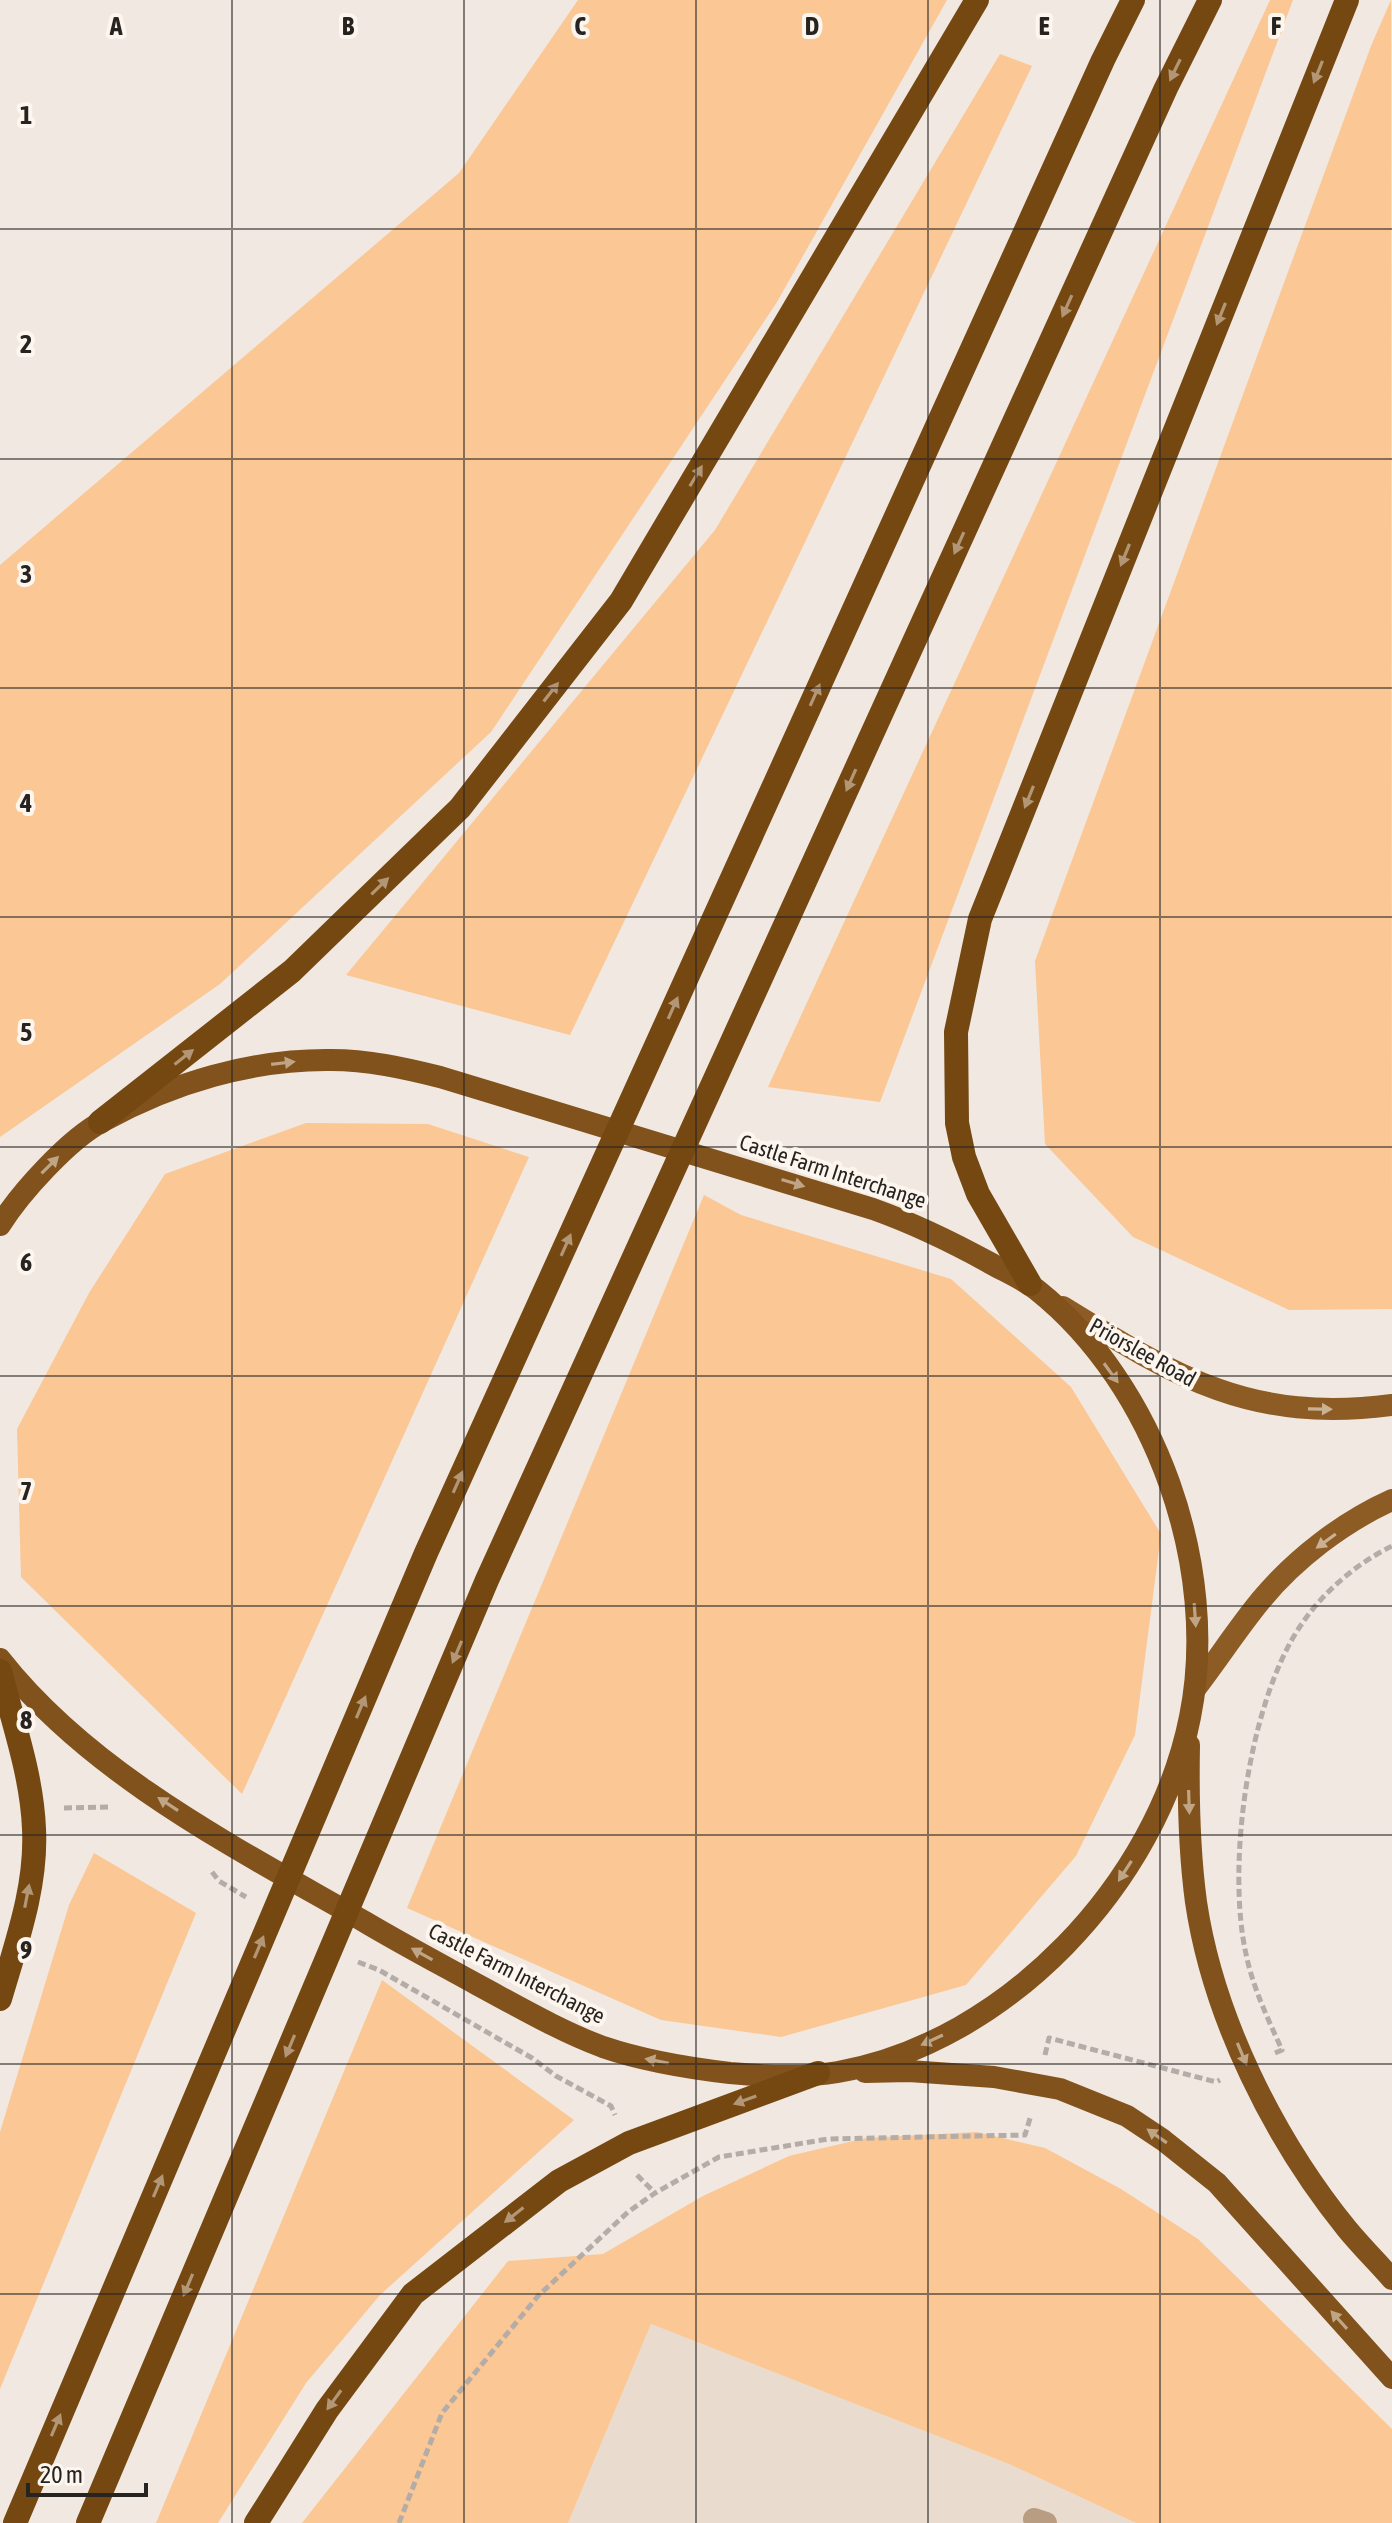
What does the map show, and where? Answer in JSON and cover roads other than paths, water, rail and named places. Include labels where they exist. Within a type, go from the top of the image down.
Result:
[{"type":"highway","points":[[100,1122],[292,971],[460,808],[479,784],[621,601],[977,0]]},
{"type":"highway","points":[[15,2523],[426,1553],[1103,60],[1133,0]]},
{"type":"highway","points":[[88,2523],[493,1565],[1160,103],[1210,0]]},
{"type":"highway","points":[[1036,1289],[978,1194],[964,1157],[957,1123],[956,1032],[980,919],[1347,0]]},
{"type":"highway","name":"Castle Farm Interchange","points":[[0,1659],[45,1712],[121,1773],[234,1846],[381,1932],[554,2026],[603,2047],[644,2059],[736,2074],[828,2072],[921,2045],[966,2024],[1043,1969],[1090,1920],[1125,1872],[1154,1821],[1189,1724],[1195,1689],[1196,1622],[1189,1552],[1174,1493],[1156,1446],[1128,1396],[1087,1340],[1036,1289],[922,1226],[818,1190],[398,1067],[322,1060],[267,1064],[188,1083],[100,1122],[52,1162],[4,1216]]},
{"type":"highway","points":[[0,1671],[30,1787],[34,1832],[32,1871],[20,1931],[0,1999]]},
{"type":"highway","points":[[1189,1724],[1191,1854],[1196,1904],[1219,1995],[1248,2067],[1291,2148],[1347,2229],[1392,2279]]},
{"type":"highway","points":[[256,2523],[327,2410],[413,2294],[576,2171],[629,2143],[828,2072],[952,2073],[1037,2084],[1091,2100],[1127,2116],[1217,2183],[1392,2378]]},
{"type":"main road","name":"Priorslee Road","points":[[1036,1289],[1160,1366],[1205,1386],[1281,1406],[1316,1410],[1392,1405]]},
{"type":"main road","points":[[1195,1689],[1261,1600],[1287,1572],[1354,1521],[1392,1500]]}]
